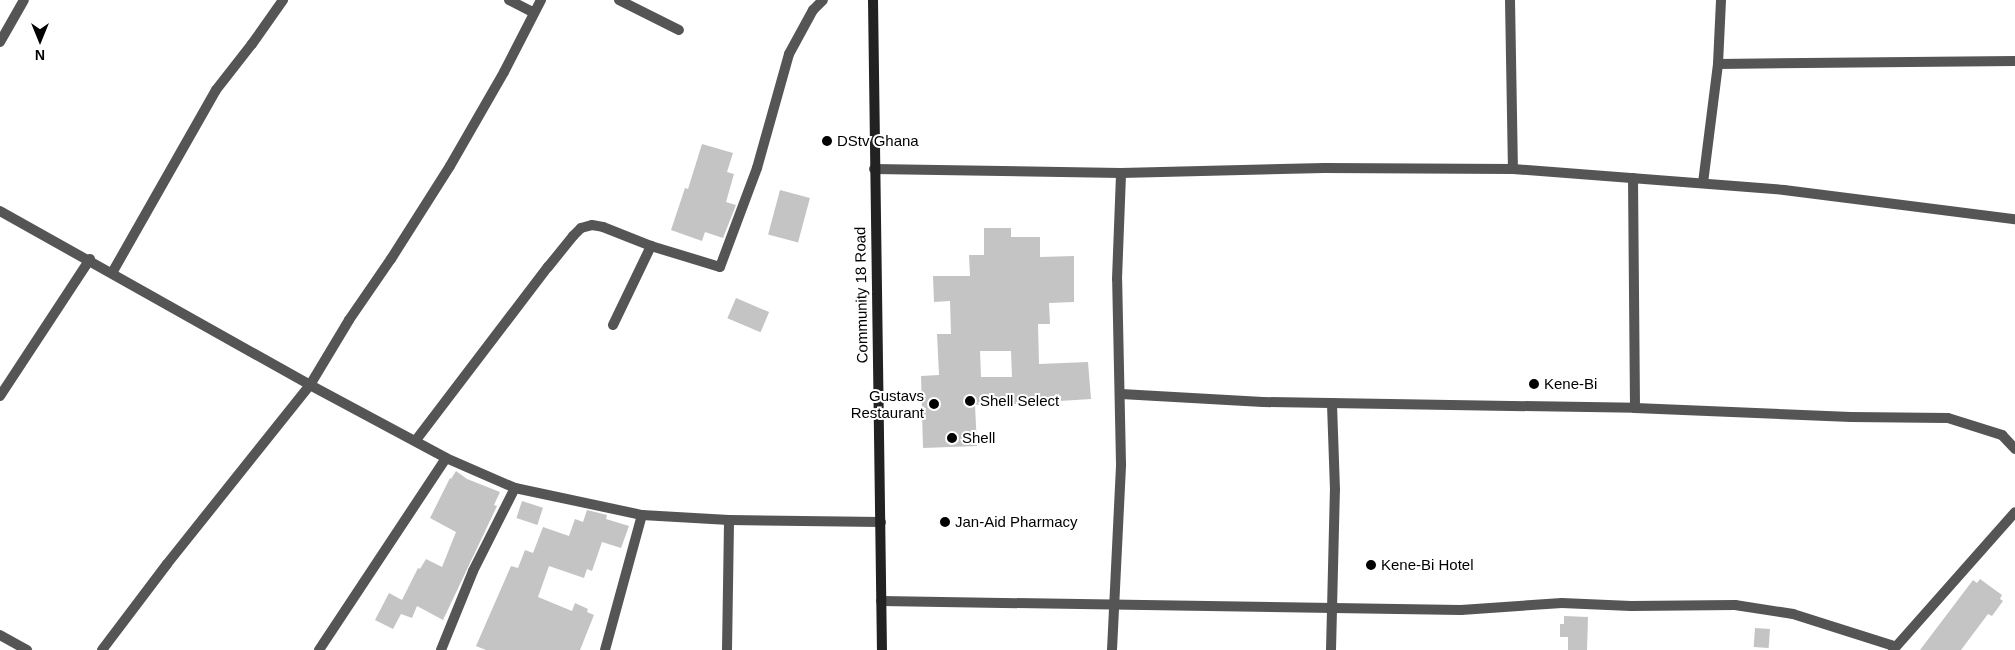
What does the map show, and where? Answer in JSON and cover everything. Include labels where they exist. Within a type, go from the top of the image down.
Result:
[{"type":"main road","name":"Community 18 Road","points":[[873,0],[882,650]]},
{"type":"street","points":[[0,42],[24,0]]},
{"type":"street","points":[[112,273],[216,90],[283,0]]},
{"type":"street","points":[[509,0],[534,12]]},
{"type":"street","points":[[102,650],[172,557],[310,385],[349,320],[450,166],[504,72],[541,0]]},
{"type":"street","points":[[620,0],[679,30]]},
{"type":"street","points":[[416,440],[548,267],[581,228],[592,225],[720,268],[757,168],[789,54],[813,10],[823,0]]},
{"type":"street","points":[[1510,0],[1513,169]]},
{"type":"street","points":[[1703,183],[1718,64],[1721,0]]},
{"type":"street","points":[[1718,64],[2015,61]]},
{"type":"street","points":[[874,169],[1121,173],[1324,168],[1513,169],[1703,183],[2015,219]]},
{"type":"street","points":[[1112,650],[1116,604],[1121,394],[1117,279],[1121,173]]},
{"type":"street","points":[[1633,178],[1635,408]]},
{"type":"street","points":[[0,211],[90,259],[310,385],[416,440],[446,458],[515,488],[642,515],[729,520],[880,522]]},
{"type":"street","points":[[613,325],[651,246]]},
{"type":"street","points":[[0,396],[90,259]]},
{"type":"street","points":[[1121,394],[1210,400],[1635,408],[1851,417],[1948,418],[2002,435],[2015,449]]},
{"type":"street","points":[[1332,403],[1335,490],[1332,650]]},
{"type":"street","points":[[319,650],[446,458]]},
{"type":"street","points":[[441,650],[473,571],[515,488]]},
{"type":"street","points":[[881,601],[1461,610],[1562,603],[1630,606],[1735,605],[1793,614],[1894,648],[2015,512]]},
{"type":"street","points":[[605,650],[642,515]]},
{"type":"street","points":[[727,650],[729,520]]},
{"type":"street","points":[[0,635],[27,650]]},
{"type":"building","points":[[702,144],[733,153],[727,172],[734,174],[726,202],[736,205],[723,238],[705,232],[702,241],[671,230],[685,188],[688,189]]},
{"type":"building","points":[[780,190],[810,198],[798,242],[768,234]]},
{"type":"building","points":[[984,228],[1011,228],[1011,237],[1040,237],[1040,257],[1074,256],[1074,302],[1049,303],[1050,324],[1038,324],[1039,364],[1088,362],[1091,399],[1013,404],[1013,398],[982,399],[982,404],[975,405],[977,446],[923,448],[921,376],[939,375],[937,334],[951,334],[950,301],[934,302],[933,276],[970,276],[969,255],[984,255]],"holes":[[[980,351],[1011,351],[1012,377],[981,377]]]},
{"type":"building","points":[[736,298],[769,312],[761,332],[727,318]]},
{"type":"building","points":[[456,471],[467,479],[500,492],[494,505],[497,506],[443,620],[417,606],[412,618],[401,614],[393,629],[375,620],[389,593],[402,600],[418,568],[420,569],[426,559],[442,567],[456,532],[430,518],[450,478]]},
{"type":"building","points":[[522,501],[543,508],[537,525],[516,518]]},
{"type":"building","points":[[587,510],[607,515],[606,519],[629,526],[621,548],[602,542],[592,571],[587,569],[584,578],[549,566],[538,597],[572,611],[575,603],[588,609],[587,612],[594,615],[580,650],[486,650],[476,646],[511,566],[518,568],[525,550],[533,553],[543,527],[569,536],[575,519],[583,522]]},
{"type":"building","points":[[1980,579],[2002,595],[2000,599],[2003,601],[1992,616],[1988,614],[1961,650],[1920,650],[1973,580],[1977,583]]},
{"type":"building","points":[[1564,616],[1588,617],[1587,650],[1568,650],[1568,637],[1560,637],[1560,624],[1564,624]]},
{"type":"building","points":[[1755,628],[1770,629],[1769,648],[1754,647]]},
{"type":"place","name":"DStv Ghana","points":[[827,141]]},
{"type":"place","name":"Kene-Bi","points":[[1534,384]]},
{"type":"place","name":"Shell Select","points":[[970,401]]},
{"type":"place","name":"Gustavs Restaurant","points":[[934,404]]},
{"type":"place","name":"Shell","points":[[952,438]]},
{"type":"place","name":"Jan-Aid Pharmacy","points":[[945,522]]},
{"type":"place","name":"Kene-Bi Hotel","points":[[1371,565]]}]
